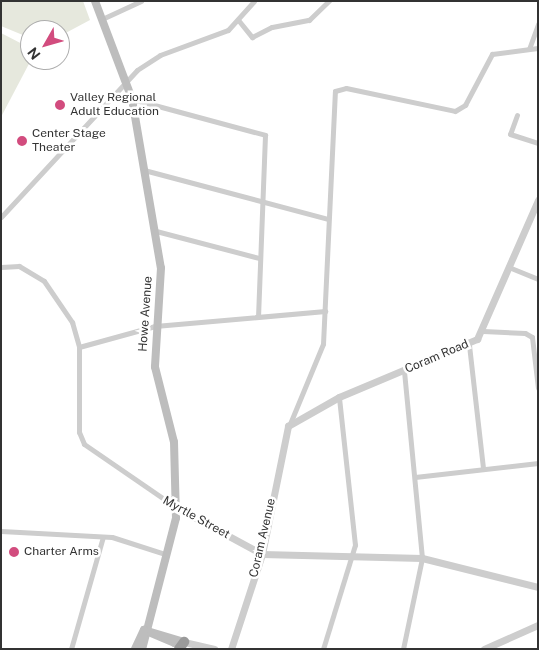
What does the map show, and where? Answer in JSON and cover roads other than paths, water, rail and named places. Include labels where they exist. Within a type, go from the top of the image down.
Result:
[{"type":"main road","name":"Howe Avenue","points":[[94,1],[127,81],[132,99],[161,268],[155,326],[155,367],[172,422],[177,508],[144,630],[142,649]]},
{"type":"main road","name":"Howe Avenue","points":[[135,649],[144,630]]},
{"type":"main road","points":[[144,630],[183,646]]},
{"type":"street","points":[[102,19],[141,1]]},
{"type":"street","points":[[1,216],[127,81],[160,55],[216,36],[239,21],[254,1]]},
{"type":"street","points":[[239,21],[252,37],[272,27],[309,20],[330,1]]},
{"type":"street","points":[[530,49],[538,24]]},
{"type":"street","points":[[288,426],[321,357],[325,311],[335,91],[346,88],[455,111],[465,105],[492,54],[538,48]]},
{"type":"street","points":[[132,99],[266,135],[259,258],[258,316]]},
{"type":"street","points":[[517,115],[510,134],[538,143]]},
{"type":"street","points":[[144,170],[328,219]]},
{"type":"street","name":"Coram Road","points":[[288,426],[339,397],[469,346],[483,331],[536,209],[538,200]]},
{"type":"street","points":[[156,231],[259,258]]},
{"type":"street","name":"Myrtle Street","points":[[1,267],[19,266],[44,282],[72,322],[79,347],[80,438],[91,451],[177,508],[262,554],[353,553],[422,558],[538,587]]},
{"type":"street","points":[[511,268],[538,279]]},
{"type":"street","points":[[79,347],[155,326],[325,311]]},
{"type":"street","points":[[483,331],[525,333],[532,337],[538,388]]},
{"type":"street","points":[[469,346],[483,468]]},
{"type":"street","points":[[403,649],[422,558],[404,371]]},
{"type":"street","points":[[323,649],[353,553],[339,397]]},
{"type":"street","name":"Coram Avenue","points":[[231,649],[262,554],[288,426]]},
{"type":"street","points":[[415,477],[538,463]]},
{"type":"street","points":[[1,531],[103,537],[165,554]]},
{"type":"street","points":[[71,649],[103,537]]},
{"type":"street","points":[[484,649],[538,625]]},
{"type":"street","points":[[183,646],[214,649]]},
{"type":"place","name":"Valley Regional Adult Education","points":[[60,105]]},
{"type":"place","name":"Center Stage Theater","points":[[22,141]]},
{"type":"place","name":"Charter Arms","points":[[14,552]]}]
